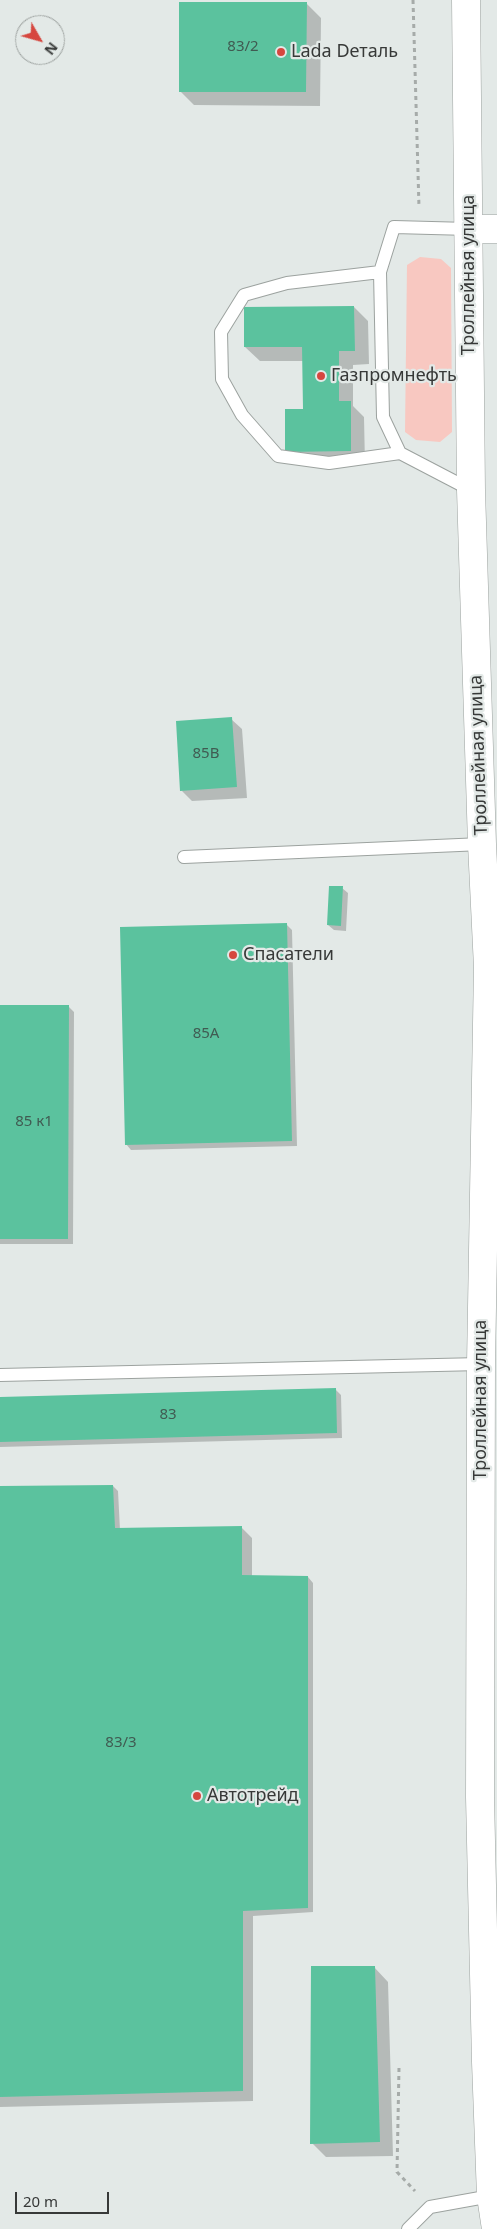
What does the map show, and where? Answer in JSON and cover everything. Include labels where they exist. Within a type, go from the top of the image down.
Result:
[{"type":"main road","name":"Троллейная улица","points":[[466,0],[471,490],[482,844],[492,974],[491,1129],[481,1364],[480,1797],[486,2062],[491,2196],[496,2229]]},
{"type":"main road","points":[[469,229],[497,229]]},
{"type":"lane","points":[[400,453],[383,417],[380,272],[394,227],[469,229]]},
{"type":"lane","points":[[380,272],[287,283],[244,295],[221,332],[222,379],[242,415],[278,456],[329,463],[400,453],[471,490]]},
{"type":"lane","points":[[184,857],[482,844]]},
{"type":"lane","points":[[0,1375],[481,1364]]},
{"type":"lane","points":[[408,2229],[430,2207],[491,2196]]},
{"type":"path","points":[[413,0],[419,228]]},
{"type":"path","points":[[399,2068],[398,2172],[430,2207]]},
{"type":"shaded area","points":[[420,257],[441,259],[451,268],[452,432],[440,442],[416,440],[405,432],[407,265]]},
{"type":"building","points":[[179,2],[307,2],[306,92],[179,92]]},
{"type":"building","name":"Газпромнефть","points":[[354,306],[355,351],[339,351],[339,401],[351,401],[351,451],[285,452],[285,409],[303,409],[302,347],[244,347],[244,307]]},
{"type":"building","points":[[232,717],[237,787],[180,791],[176,721]]},
{"type":"building","points":[[329,886],[343,886],[341,926],[327,925]]},
{"type":"building","points":[[287,923],[292,1141],[125,1145],[120,927]]},
{"type":"building","points":[[0,1005],[69,1005],[68,1239],[0,1239]]},
{"type":"building","points":[[336,1388],[337,1433],[0,1442],[0,1397]]},
{"type":"building","points":[[113,1485],[115,1528],[242,1526],[242,1575],[308,1576],[308,1908],[243,1911],[243,2091],[0,2097],[0,1486]]},
{"type":"building","points":[[311,1966],[375,1966],[380,2142],[310,2144]]},
{"type":"place","name":"Lada Dеталь","points":[[281,52]]},
{"type":"place","name":"Газпромнефть","points":[[321,376]]},
{"type":"place","name":"Спасатели","points":[[233,955]]},
{"type":"place","name":"Автотрейд","points":[[197,1796]]}]
